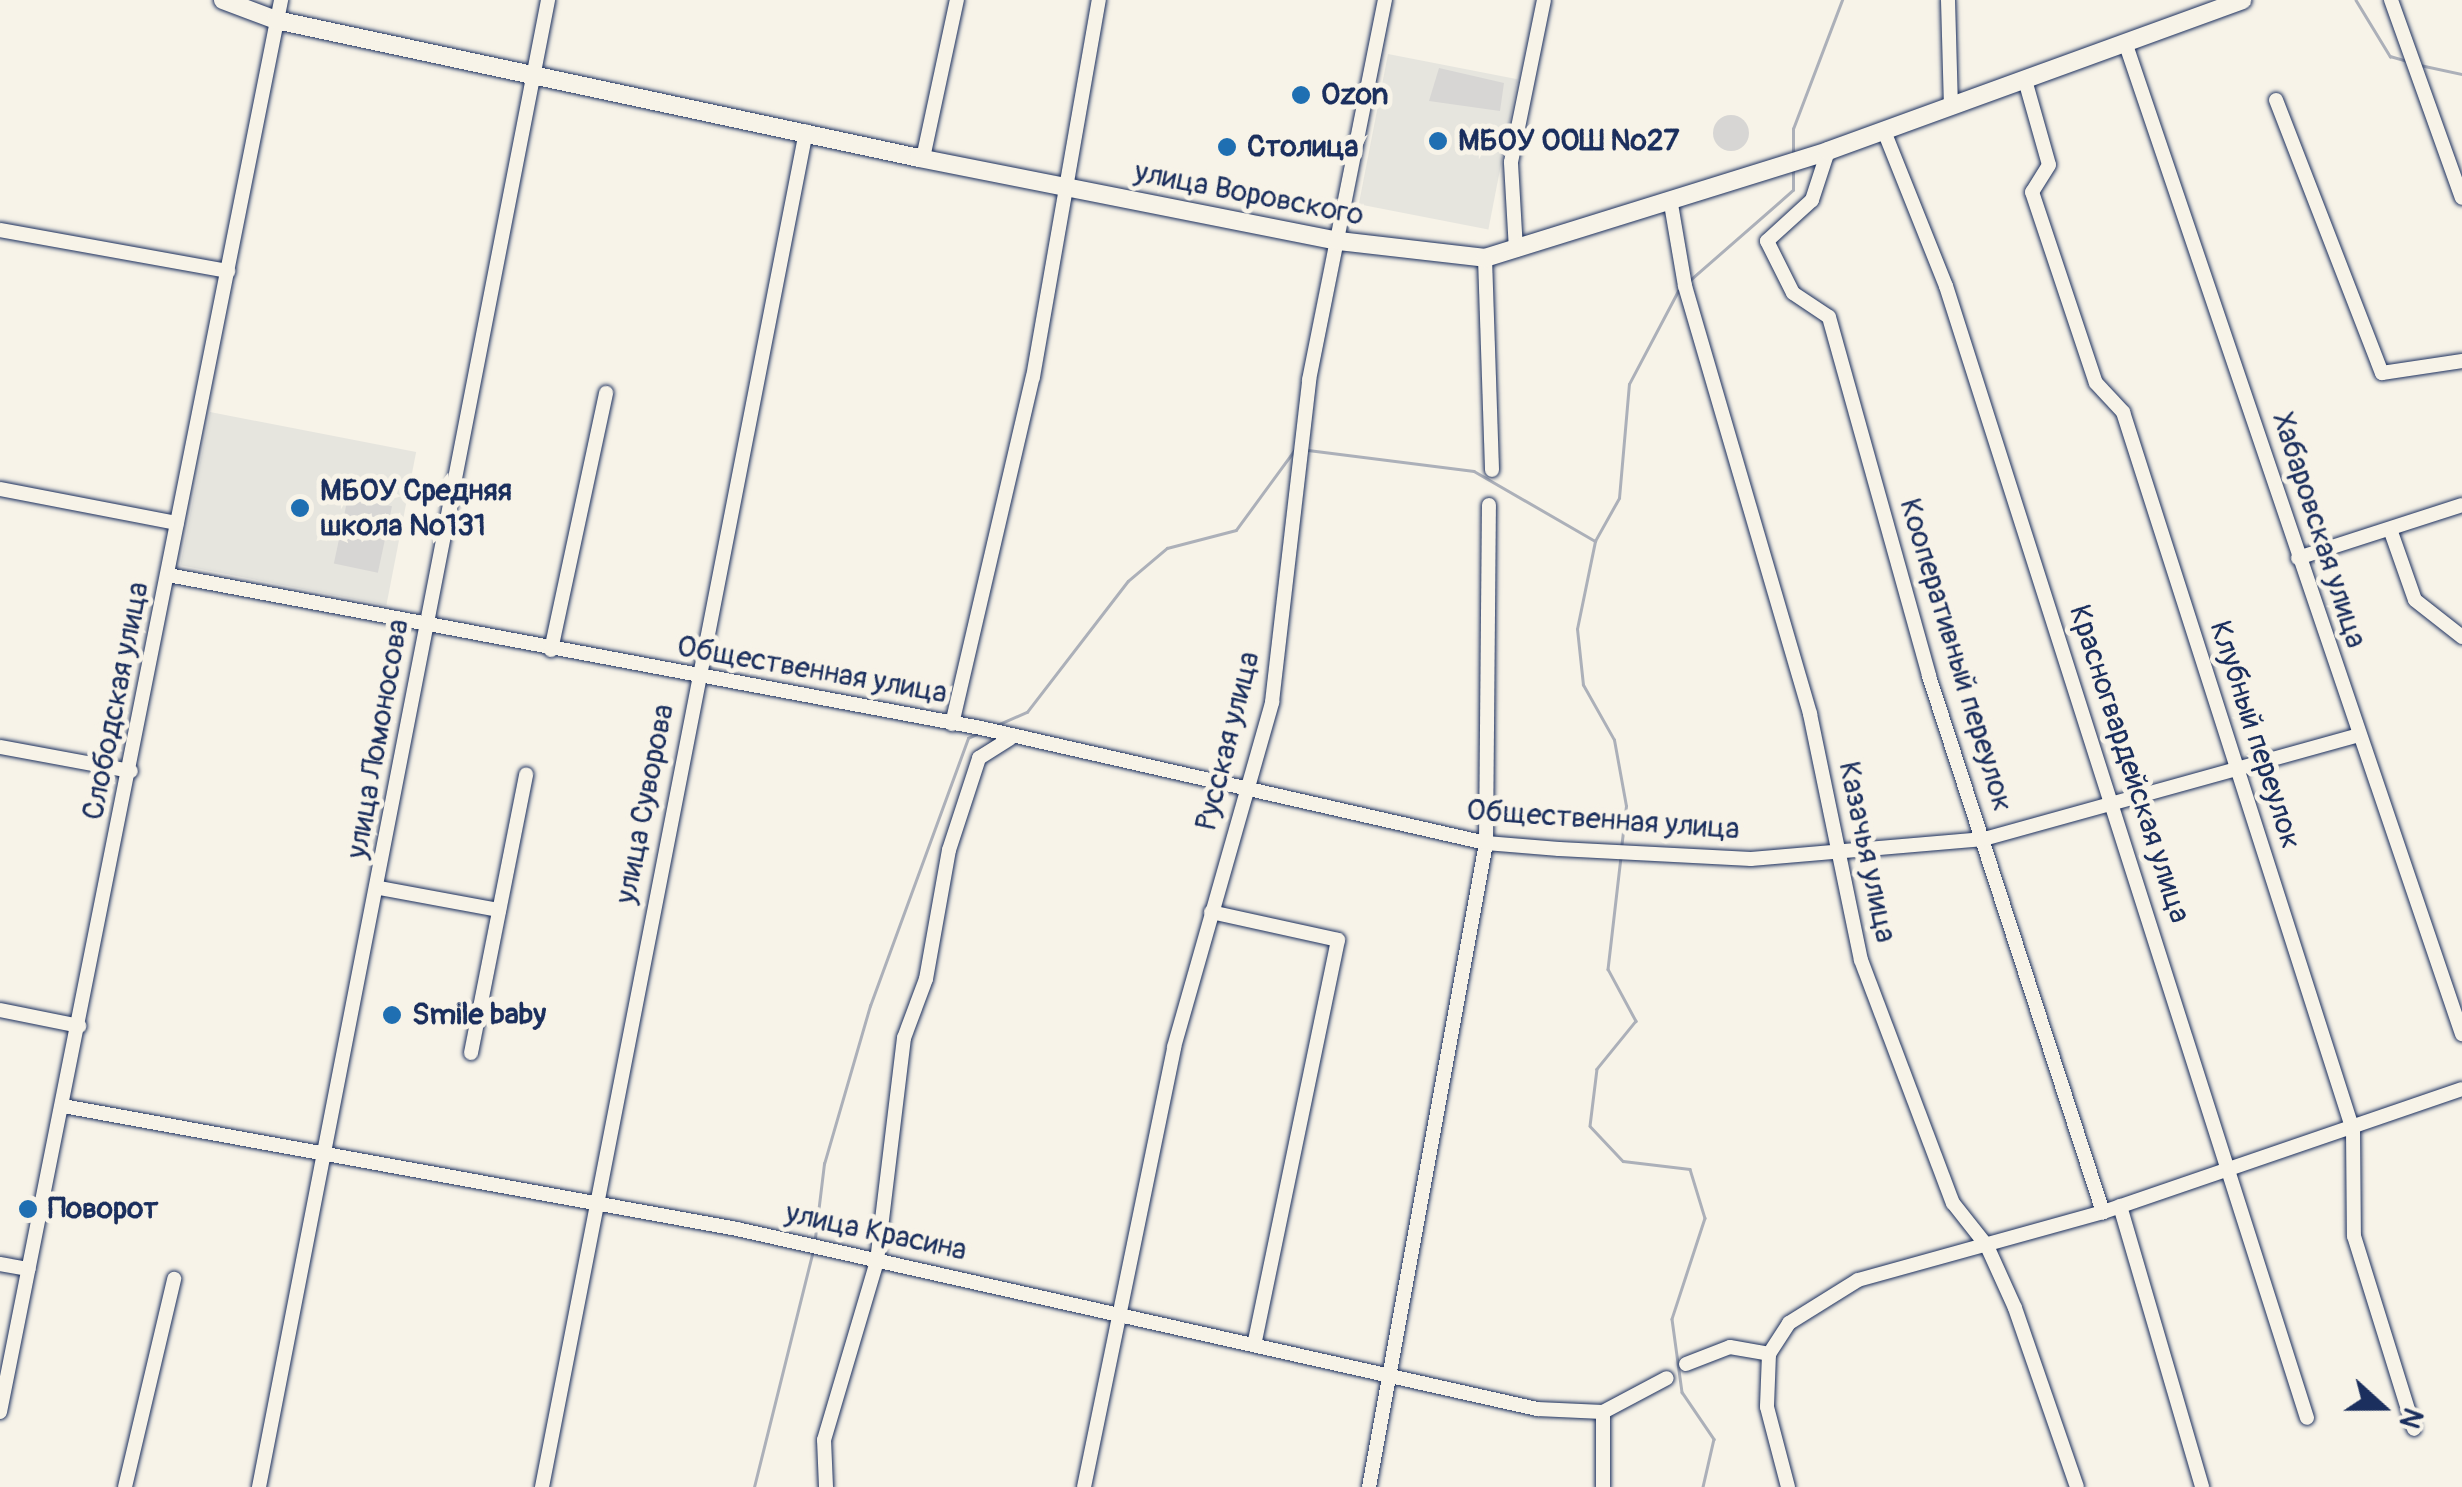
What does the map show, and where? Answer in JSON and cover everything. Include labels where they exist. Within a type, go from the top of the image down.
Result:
[{"type":"main road","name":"улица Воровского","points":[[223,0],[276,20],[923,158],[1339,242],[1485,258],[1672,204],[1828,151],[2242,0]]},
{"type":"street","name":"Слободская улица","points":[[0,1412],[281,0]]},
{"type":"street","name":"улица Ломоносова","points":[[259,1487],[327,1157],[548,0]]},
{"type":"street","points":[[923,158],[957,0]]},
{"type":"street","points":[[952,724],[1032,377],[1099,0]]},
{"type":"street","name":"Русская улица","points":[[1084,1487],[1117,1309],[1211,912],[1250,789],[1274,684],[1299,448],[1384,0]]},
{"type":"street","points":[[1516,250],[1512,162],[1544,0]]},
{"type":"street","points":[[1948,0],[1951,106]]},
{"type":"street","points":[[2392,0],[2462,198]]},
{"type":"street","name":"Хабаровская улица","points":[[2125,42],[2356,736],[2462,1034]]},
{"type":"street","name":"Клубный переулок","points":[[2024,80],[2049,164],[2032,192],[2096,383],[2122,412],[2353,1130],[2354,1236],[2414,1429]]},
{"type":"street","points":[[2276,100],[2378,367],[2396,378],[2462,362]]},
{"type":"street","name":"улица Суворова","points":[[542,1487],[806,131]]},
{"type":"street","name":"Красногвардейская улица","points":[[1884,131],[1946,286],[2114,803],[2306,1418]]},
{"type":"street","name":"Кооперативный переулок","points":[[1828,151],[1812,200],[1767,241],[1794,293],[1829,317],[1984,839],[2103,1212]]},
{"type":"street","name":"Казачья улица","points":[[1672,204],[1685,286],[1842,855],[1861,960],[1953,1202],[1987,1246],[2078,1487]]},
{"type":"street","points":[[0,230],[228,271]]},
{"type":"street","points":[[1485,258],[1492,470]]},
{"type":"street","points":[[551,650],[606,393]]},
{"type":"street","points":[[0,489],[177,522]]},
{"type":"street","points":[[1369,1487],[1386,1374],[1486,844],[1489,505]]},
{"type":"street","points":[[2298,558],[2462,505]]},
{"type":"street","points":[[2390,528],[2415,600],[2462,637]]},
{"type":"street","name":"Общественная улица","points":[[168,575],[952,724],[1486,844],[1751,860],[1842,855],[1984,839],[2238,773],[2356,736]]},
{"type":"street","points":[[826,1487],[824,1440],[877,1261],[904,1038],[926,979],[950,850],[979,758],[1010,739]]},
{"type":"street","points":[[0,747],[130,772]]},
{"type":"street","points":[[471,1053],[526,774]]},
{"type":"street","points":[[379,888],[499,910]]},
{"type":"street","points":[[1211,912],[1338,940],[1254,1344]]},
{"type":"street","points":[[0,1010],[79,1026]]},
{"type":"street","points":[[1788,1487],[1767,1407],[1769,1354],[1789,1323],[1858,1280],[2103,1212],[2353,1130],[2462,1089]]},
{"type":"street","name":"улица Красина","points":[[63,1106],[597,1205],[1117,1309],[1537,1409],[1603,1412]]},
{"type":"street","points":[[2120,1206],[2202,1487]]},
{"type":"street","points":[[0,1264],[29,1269]]},
{"type":"street","points":[[125,1487],[174,1279]]},
{"type":"street","points":[[1686,1364],[1730,1347],[1769,1354]]},
{"type":"street","points":[[1603,1487],[1603,1412],[1667,1378]]},
{"type":"shaded area","name":"МБОУ ООШ №27","points":[[1388,54],[1518,79],[1488,229],[1359,204]]},
{"type":"shaded area","points":[[1439,68],[1504,83],[1500,111],[1429,101]]},
{"type":"shaded area","points":[[1731,115],[1744,120],[1749,133],[1744,146],[1731,151],[1718,146],[1713,133],[1718,120]]},
{"type":"shaded area","name":"МБОУ Средняя школа №131","points":[[210,412],[416,452],[386,605],[180,565]]},
{"type":"shaded area","points":[[348,497],[392,506],[378,573],[334,564]]},
{"type":"waterway","points":[[1793,154],[1793,129],[1842,0]]},
{"type":"waterway","points":[[2356,0],[2390,56],[2407,61]]},
{"type":"waterway","points":[[2420,65],[2462,74]]},
{"type":"waterway","points":[[1689,281],[1793,190],[1793,172]]},
{"type":"waterway","points":[[1621,849],[1626,806],[1614,740],[1583,685],[1577,629],[1595,541],[1619,498],[1629,384],[1679,289]]},
{"type":"waterway","points":[[995,726],[1027,712],[1128,581],[1167,548],[1236,530],[1296,448]]},
{"type":"waterway","points":[[1308,450],[1474,471],[1595,541]]},
{"type":"waterway","points":[[815,1238],[824,1164],[870,1006],[968,738],[979,733]]},
{"type":"waterway","points":[[1621,857],[1608,969],[1636,1021],[1597,1069],[1590,1126],[1623,1161],[1690,1169],[1705,1218],[1672,1319],[1682,1392],[1714,1439],[1703,1487]]},
{"type":"waterway","points":[[754,1487],[813,1251]]},
{"type":"place","name":"Ozon","points":[[1301,95]]},
{"type":"place","name":"МБОУ ООШ №27","points":[[1438,141]]},
{"type":"place","name":"Столица","points":[[1227,147]]},
{"type":"place","name":"МБОУ Средняя школа №131","points":[[300,508]]},
{"type":"place","name":"Smile baby","points":[[392,1015]]},
{"type":"place","name":"Поворот","points":[[28,1209]]}]
